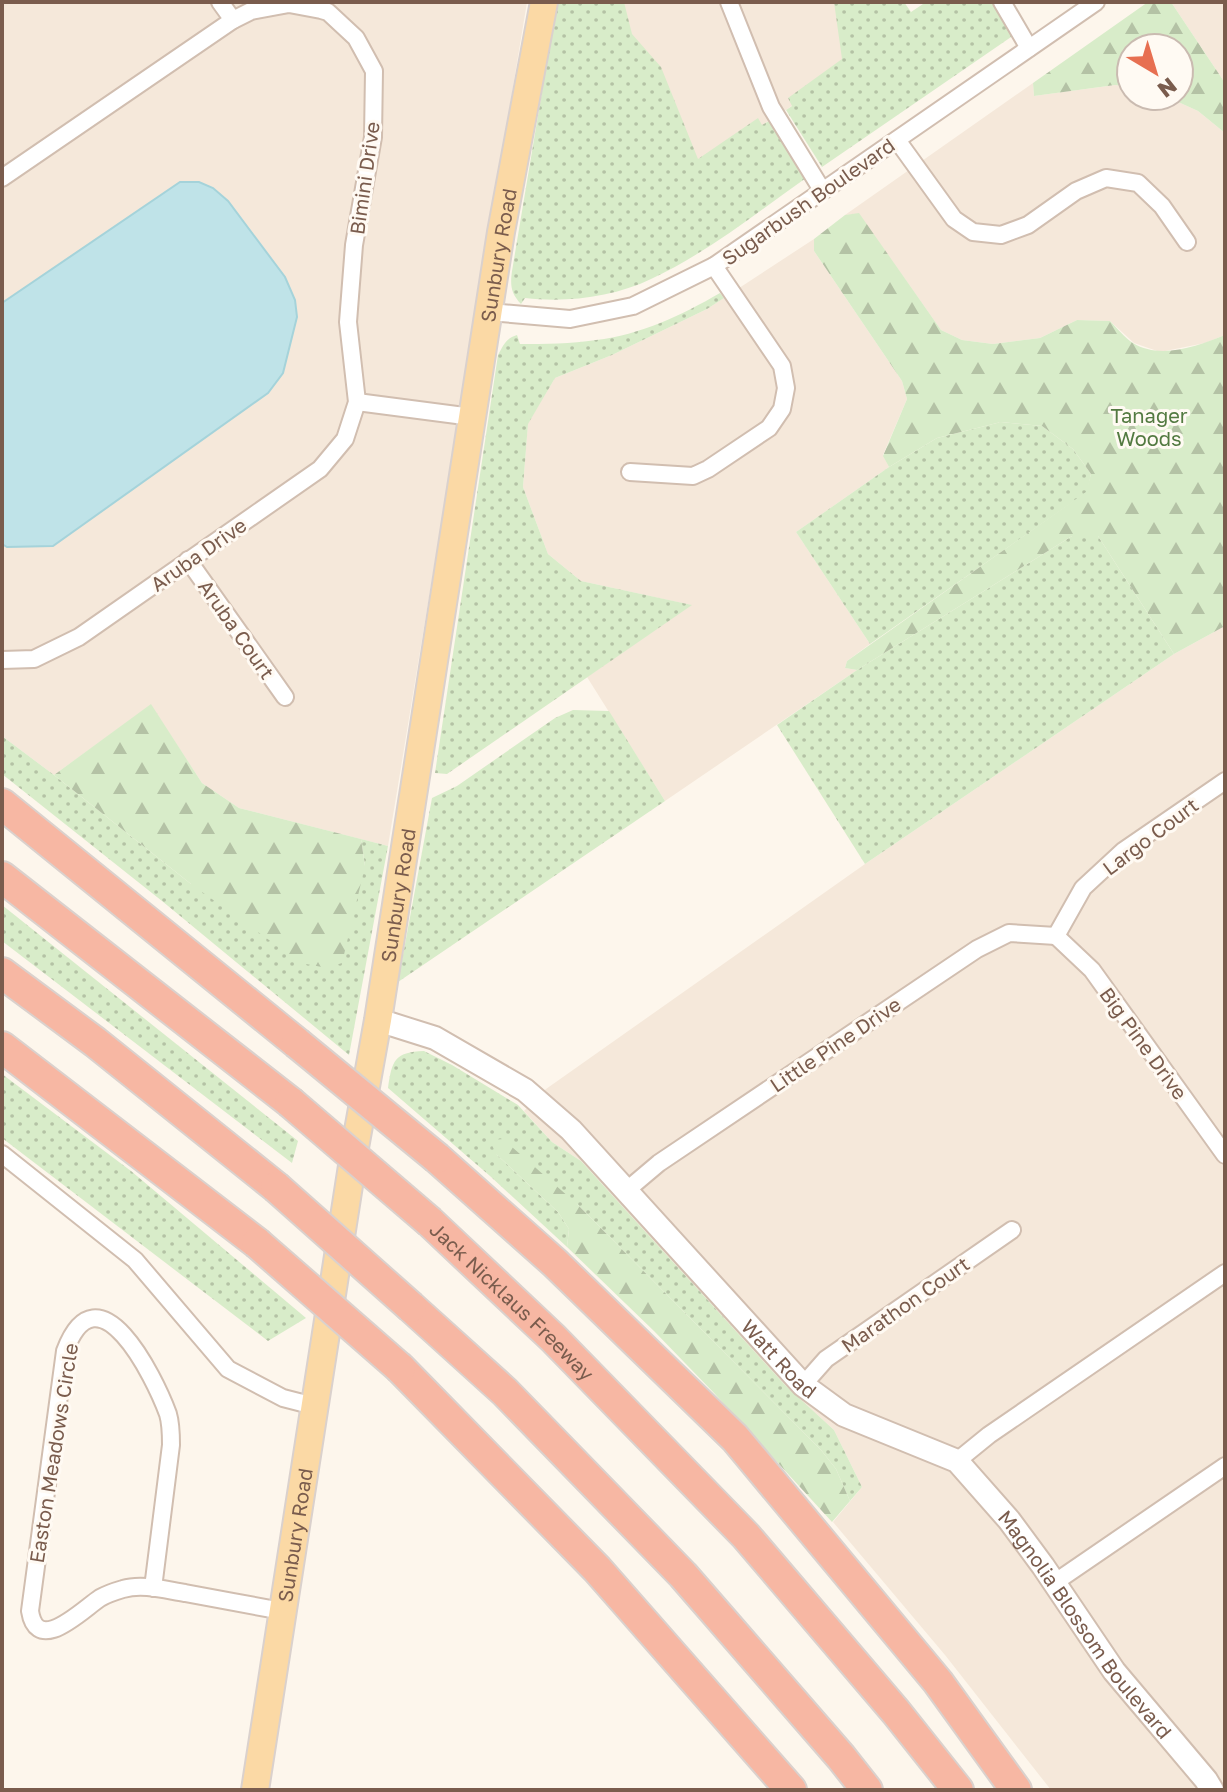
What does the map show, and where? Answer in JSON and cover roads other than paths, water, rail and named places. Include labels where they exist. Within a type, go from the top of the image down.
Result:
[{"type":"highway","points":[[2,804],[437,1158],[555,1263],[735,1438],[938,1682],[1016,1790]]},
{"type":"highway","name":"Jack Nicklaus Freeway","points":[[2,877],[290,1102],[430,1222],[553,1338],[746,1536],[958,1790]]},
{"type":"highway","points":[[2,973],[276,1187],[505,1392],[683,1575],[867,1790]]},
{"type":"highway","points":[[2,1047],[257,1243],[400,1368],[597,1569],[791,1790]]},
{"type":"main road","name":"Sunbury Road","points":[[255,1790],[501,232],[544,2]]},
{"type":"street","points":[[220,2],[233,20]]},
{"type":"street","points":[[729,2],[771,107],[822,190]]},
{"type":"street","points":[[1002,2],[1029,48]]},
{"type":"street","name":"Sugarbush Boulevard","points":[[489,312],[570,319],[621,309],[714,266],[1096,2]]},
{"type":"street","name":"Bimini Drive","points":[[2,178],[233,20],[251,11],[289,4],[323,6],[356,38],[374,71],[373,137],[354,245],[348,322],[357,402]]},
{"type":"street","points":[[897,140],[954,219],[973,232],[1001,235],[1028,225],[1076,191],[1106,178],[1138,183],[1162,206],[1187,242]]},
{"type":"street","points":[[630,472],[693,476],[769,428],[782,409],[786,388],[782,366],[714,266]]},
{"type":"street","points":[[357,402],[472,417]]},
{"type":"street","name":"Aruba Drive","points":[[2,660],[34,659],[79,637],[320,469],[345,439],[357,402]]},
{"type":"street","name":"Aruba Court","points":[[188,560],[285,697]]},
{"type":"street","name":"Largo Court","points":[[1056,936],[1083,888],[1123,851],[1225,781]]},
{"type":"street","name":"Little Pine Drive","points":[[627,1190],[659,1163],[977,949],[1009,933],[1056,936]]},
{"type":"street","name":"Big Pine Drive","points":[[1056,936],[1092,970],[1225,1155]]},
{"type":"street","name":"Watt Road","points":[[378,1020],[435,1038],[525,1090],[571,1130],[803,1385],[844,1415],[957,1461]]},
{"type":"street","points":[[2,1154],[135,1260],[228,1369],[283,1398],[314,1406]]},
{"type":"street","name":"Marathon Court","points":[[803,1385],[826,1359],[1012,1230]]},
{"type":"street","points":[[957,1461],[989,1435],[1225,1273]]},
{"type":"street","name":"Easton Meadows Circle","points":[[153,1588],[171,1427],[161,1399],[126,1338],[112,1323],[103,1318],[92,1318],[76,1327],[65,1351],[31,1621],[42,1631],[52,1630],[102,1597],[126,1587],[153,1588],[282,1611]]},
{"type":"street","name":"Magnolia Blossom Boulevard","points":[[957,1461],[1009,1520],[1114,1671],[1214,1779]]},
{"type":"street","points":[[1054,1583],[1225,1466]]},
{"type":"water","points":[[180,182],[199,182],[213,188],[228,201],[285,277],[295,300],[297,317],[283,373],[268,393],[53,546],[7,547],[2,544],[2,303]]},
{"type":"park label","name":"Tanager Woods","points":[[1149,426]]}]
